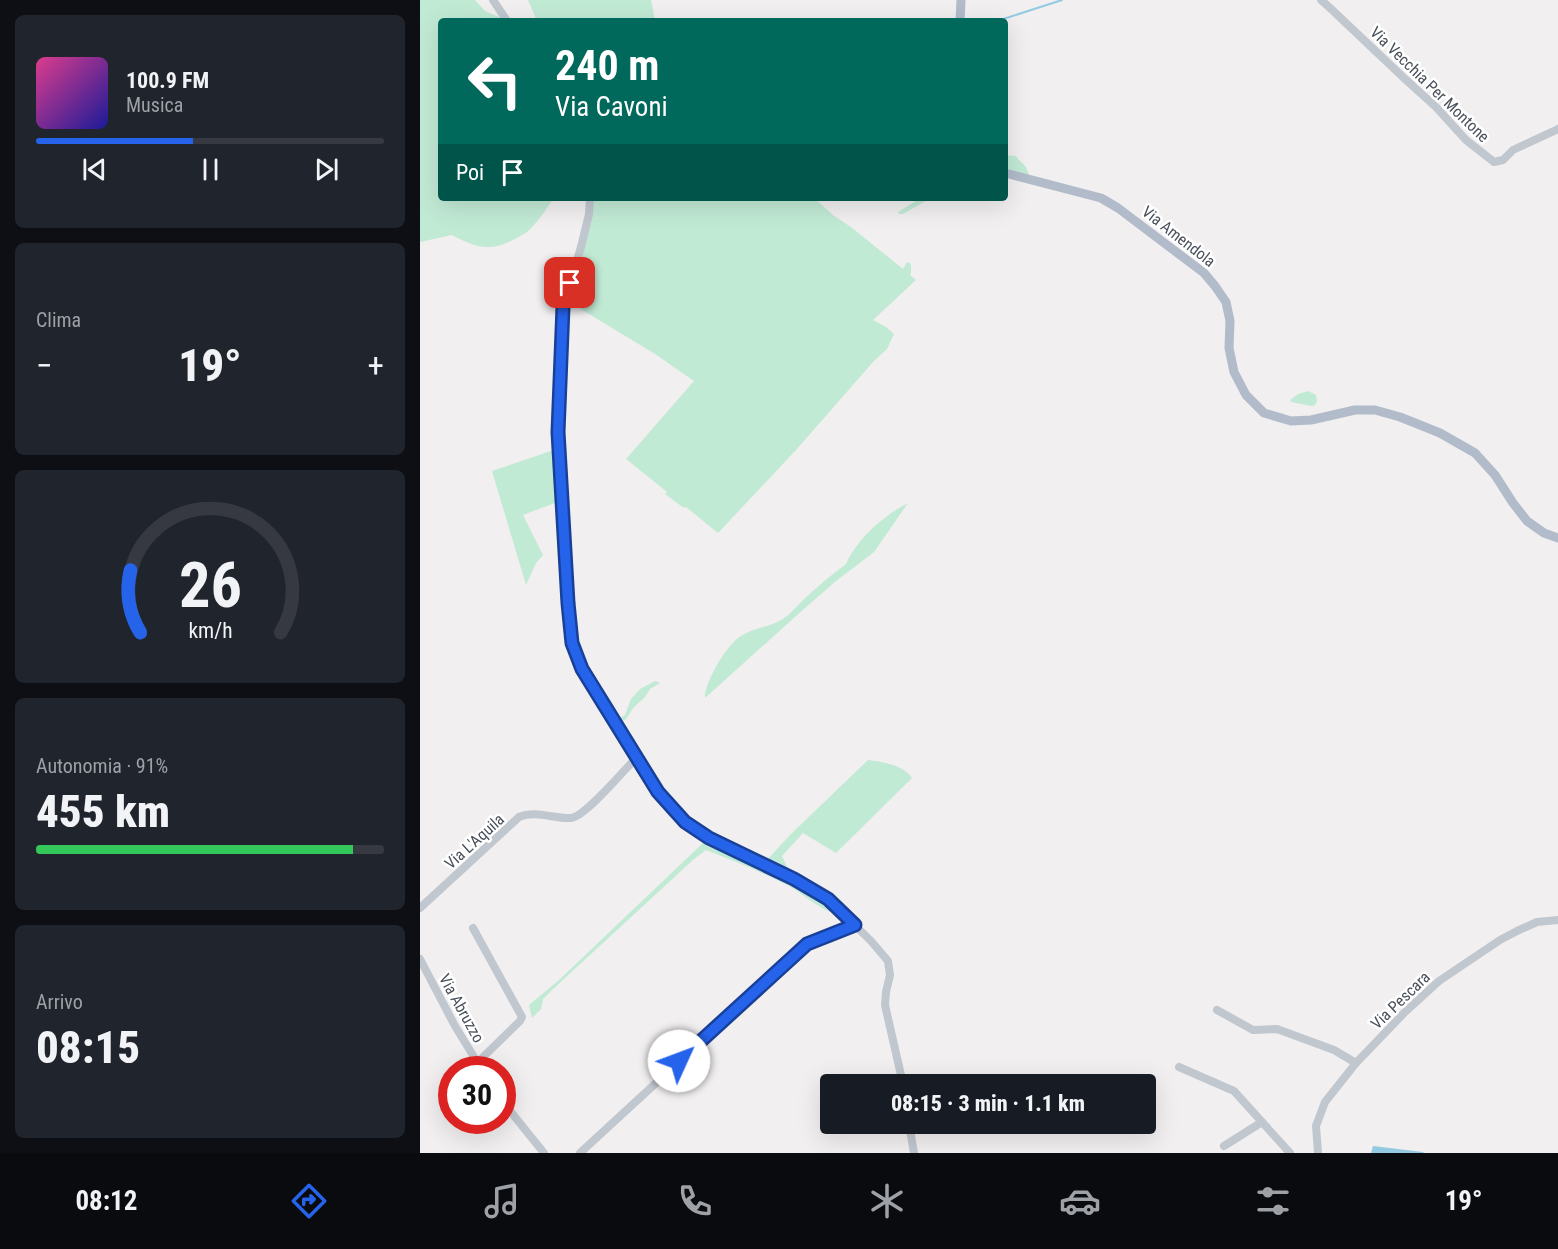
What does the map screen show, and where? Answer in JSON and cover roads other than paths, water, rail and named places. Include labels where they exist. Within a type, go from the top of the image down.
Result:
[{"type":"main road","points":[[961,0],[961,18]]},
{"type":"main road","name":"Via Amendola","points":[[1008,174],[1101,198],[1119,208],[1204,273],[1226,302],[1230,321],[1229,348],[1234,372],[1246,395],[1264,412],[1291,421],[1311,420],[1354,410],[1375,410],[1440,433],[1475,453],[1496,475],[1527,521],[1558,538]]},
{"type":"street","points":[[493,0],[505,18]]},
{"type":"street","name":"Via Vecchia Per Montone","points":[[1321,0],[1436,106],[1466,140],[1494,162],[1503,160],[1513,150],[1558,129]]},
{"type":"street","points":[[590,201],[589,214],[563,307],[561,350],[558,432],[572,643],[582,669],[658,792],[685,822],[709,838],[794,879],[828,899],[888,961],[890,975],[885,1005],[901,1074]]},
{"type":"street","name":"Via L'Aquila","points":[[420,908],[519,817],[527,814],[574,818],[588,809],[637,757]]},
{"type":"street","name":"Via Pescara","points":[[1315,1152],[1316,1126],[1325,1102],[1356,1063],[1405,1012],[1438,981],[1517,931],[1537,922],[1558,920]]},
{"type":"street","points":[[580,1153],[807,944],[855,925]]},
{"type":"street","points":[[473,928],[522,1017],[489,1056]]},
{"type":"street","name":"Via Abruzzo","points":[[420,959],[455,1026],[474,1056]]},
{"type":"street","points":[[1217,1010],[1253,1030],[1277,1029],[1334,1050],[1356,1063]]},
{"type":"street","points":[[1179,1067],[1234,1091],[1290,1153]]},
{"type":"street","points":[[516,1118],[544,1153]]},
{"type":"street","points":[[1224,1146],[1262,1122]]},
{"type":"street","points":[[911,1134],[914,1153]]},
{"type":"water","points":[[1373,1146],[1423,1152],[1424,1153],[1371,1153]]},
{"type":"waterway","points":[[1006,18],[1062,0]]}]
